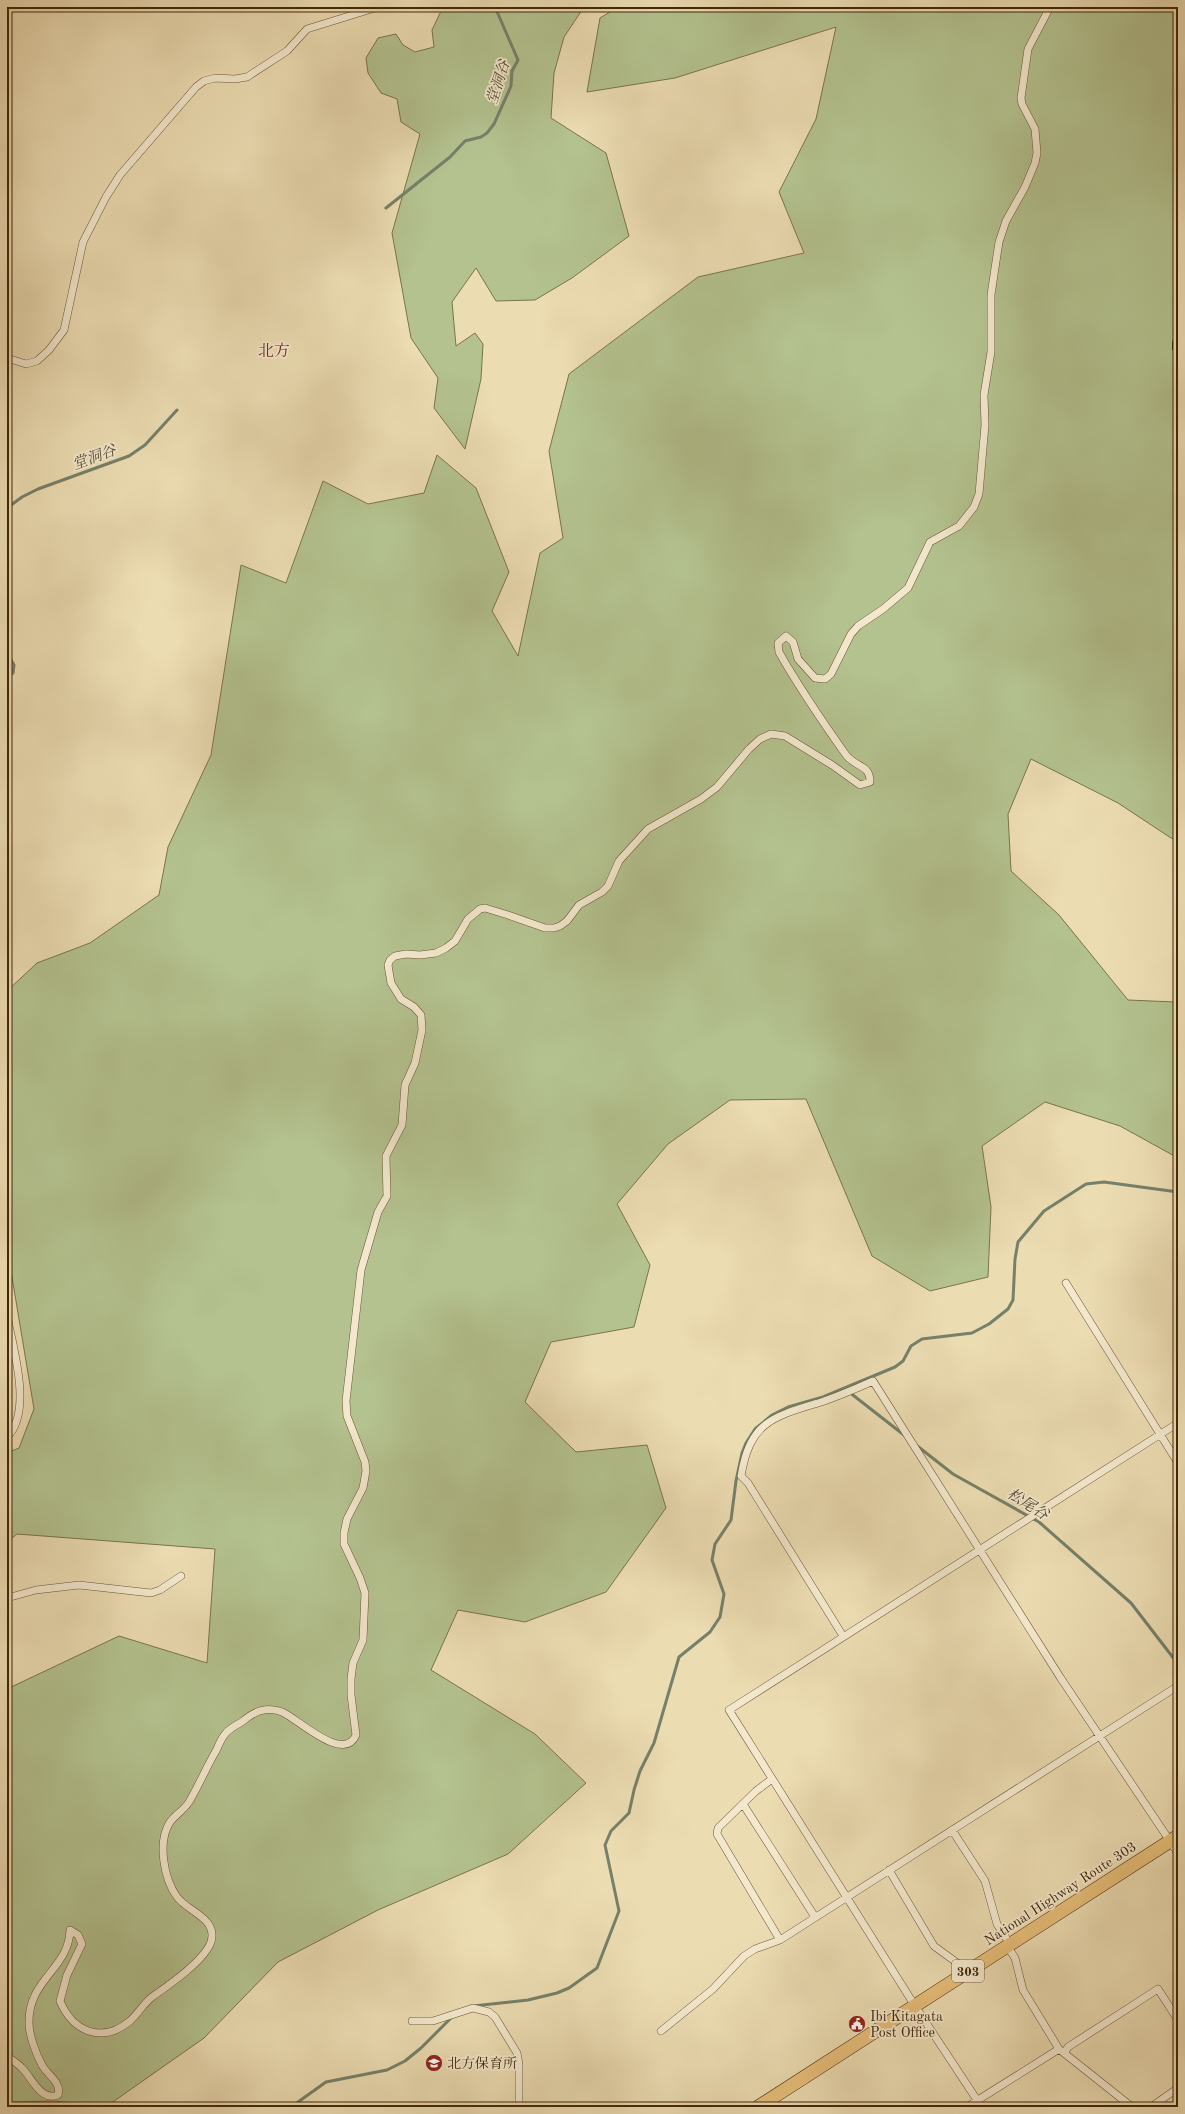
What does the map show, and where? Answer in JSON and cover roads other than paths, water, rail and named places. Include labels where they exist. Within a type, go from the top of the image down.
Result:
[{"type":"highway","name":"National Highway Route 303","points":[[758,2107],[1174,1839]]},
{"type":"main road","points":[[1178,343],[1178,348]]},
{"type":"street","points":[[7,358],[26,364],[37,361],[64,330],[83,242],[106,197],[120,175],[196,87],[204,81],[215,78],[235,79],[248,77],[287,51],[307,29],[378,7]]},
{"type":"street","points":[[7,2056],[22,2069],[35,2086],[46,2096],[53,2097],[58,2095],[60,2090],[58,2085],[42,2065],[29,2024],[32,2000],[37,1989],[69,1946],[70,1930],[78,1935],[82,1944],[67,1975],[60,2001],[72,2021],[82,2030],[93,2033],[112,2031],[128,2022],[149,2000],[185,1973],[208,1948],[212,1930],[205,1919],[177,1897],[168,1876],[163,1844],[165,1832],[171,1822],[188,1803],[225,1733],[250,1716],[265,1710],[281,1711],[316,1735],[338,1744],[346,1744],[354,1740],[356,1735],[351,1695],[351,1679],[354,1663],[363,1640],[365,1593],[360,1578],[344,1544],[344,1533],[347,1519],[363,1488],[366,1471],[365,1462],[347,1416],[346,1400],[361,1270],[378,1212],[387,1196],[388,1187],[385,1163],[386,1156],[399,1133],[402,1124],[405,1086],[415,1063],[422,1030],[421,1015],[414,1007],[401,999],[390,983],[388,965],[390,960],[395,956],[436,953],[446,948],[455,941],[468,919],[474,913],[485,908],[545,928],[560,926],[567,921],[578,905],[602,892],[608,886],[619,861],[648,829],[701,799],[717,786],[749,748],[760,739],[771,734],[785,736],[832,765],[860,785],[870,782],[870,774],[865,768],[849,759],[812,707],[779,652],[778,643],[786,636],[793,642],[798,659],[815,678],[825,679],[831,674],[851,634],[858,626],[883,609],[908,588],[930,542],[959,526],[974,507],[979,494],[985,425],[985,381],[991,352],[992,285],[999,242],[1006,221],[1035,163],[1035,129],[1022,104],[1021,98],[1025,85],[1028,50],[1050,7]]},
{"type":"street","points":[[1066,1283],[1178,1463]]},
{"type":"street","points":[[7,1316],[19,1377],[19,1413],[16,1425],[7,1437]]},
{"type":"street","points":[[843,1636],[748,1483],[741,1476],[745,1457],[751,1442],[765,1424],[787,1412],[820,1402],[873,1381],[1099,1736],[1174,1839],[1178,1853]]},
{"type":"street","points":[[977,2103],[729,1710],[1178,1423]]},
{"type":"street","points":[[7,1598],[36,1590],[79,1585],[151,1593],[160,1590],[181,1576]]},
{"type":"street","points":[[661,2031],[713,1989],[744,1956],[755,1949],[780,1940],[1178,1686]]},
{"type":"street","points":[[772,1779],[756,1791],[718,1828],[717,1834],[780,1940]]},
{"type":"street","points":[[743,1804],[815,1917]]},
{"type":"street","points":[[952,1830],[985,1882],[997,1924],[1009,1945],[1024,1990],[1062,2051],[1132,2107]]},
{"type":"street","points":[[889,1870],[934,1946],[967,1972]]},
{"type":"street","points":[[967,2107],[977,2103],[1062,2051],[1158,1989],[1178,2020]]},
{"type":"street","points":[[412,2021],[433,2021],[473,2008],[489,2012],[495,2017],[517,2053],[519,2064],[518,2107]]},
{"type":"street","points":[[1151,2107],[1178,2088]]},
{"type":"waterway","name":"堂洞谷","points":[[386,208],[450,157],[465,141],[481,137],[487,133],[494,124],[511,86],[512,71],[518,60],[495,7]]},
{"type":"waterway","name":"堂洞谷","points":[[7,508],[22,497],[38,489],[129,456],[145,445],[177,410]]},
{"type":"waterway","points":[[7,653],[14,665],[13,673],[7,677]]},
{"type":"waterway","points":[[473,2006],[528,2000],[557,1993],[569,1988],[597,1968],[619,1911],[605,1845],[611,1831],[629,1813],[640,1771],[654,1743],[679,1657],[710,1632],[720,1617],[724,1594],[712,1560],[715,1544],[731,1520],[736,1481],[742,1453],[746,1443],[755,1429],[772,1415],[788,1407],[823,1397],[895,1367],[903,1361],[911,1346],[922,1339],[972,1333],[989,1324],[1008,1309],[1013,1300],[1015,1259],[1018,1242],[1044,1211],[1086,1184],[1104,1182],[1178,1192]]},
{"type":"waterway","name":"松尾谷","points":[[849,1392],[904,1435]]},
{"type":"waterway","name":"松尾谷","points":[[916,1445],[953,1474],[1039,1522],[1131,1603],[1178,1664]]},
{"type":"waterway","points":[[291,2107],[326,2082],[387,2070],[405,2061],[421,2048],[451,2018]]},
{"type":"place","name":"Ibi Kitagata Post Office","points":[[857,2024]]},
{"type":"place","name":"北方保育所","points":[[434,2063]]},
{"type":"district","name":"北方","points":[[274,350]]}]
